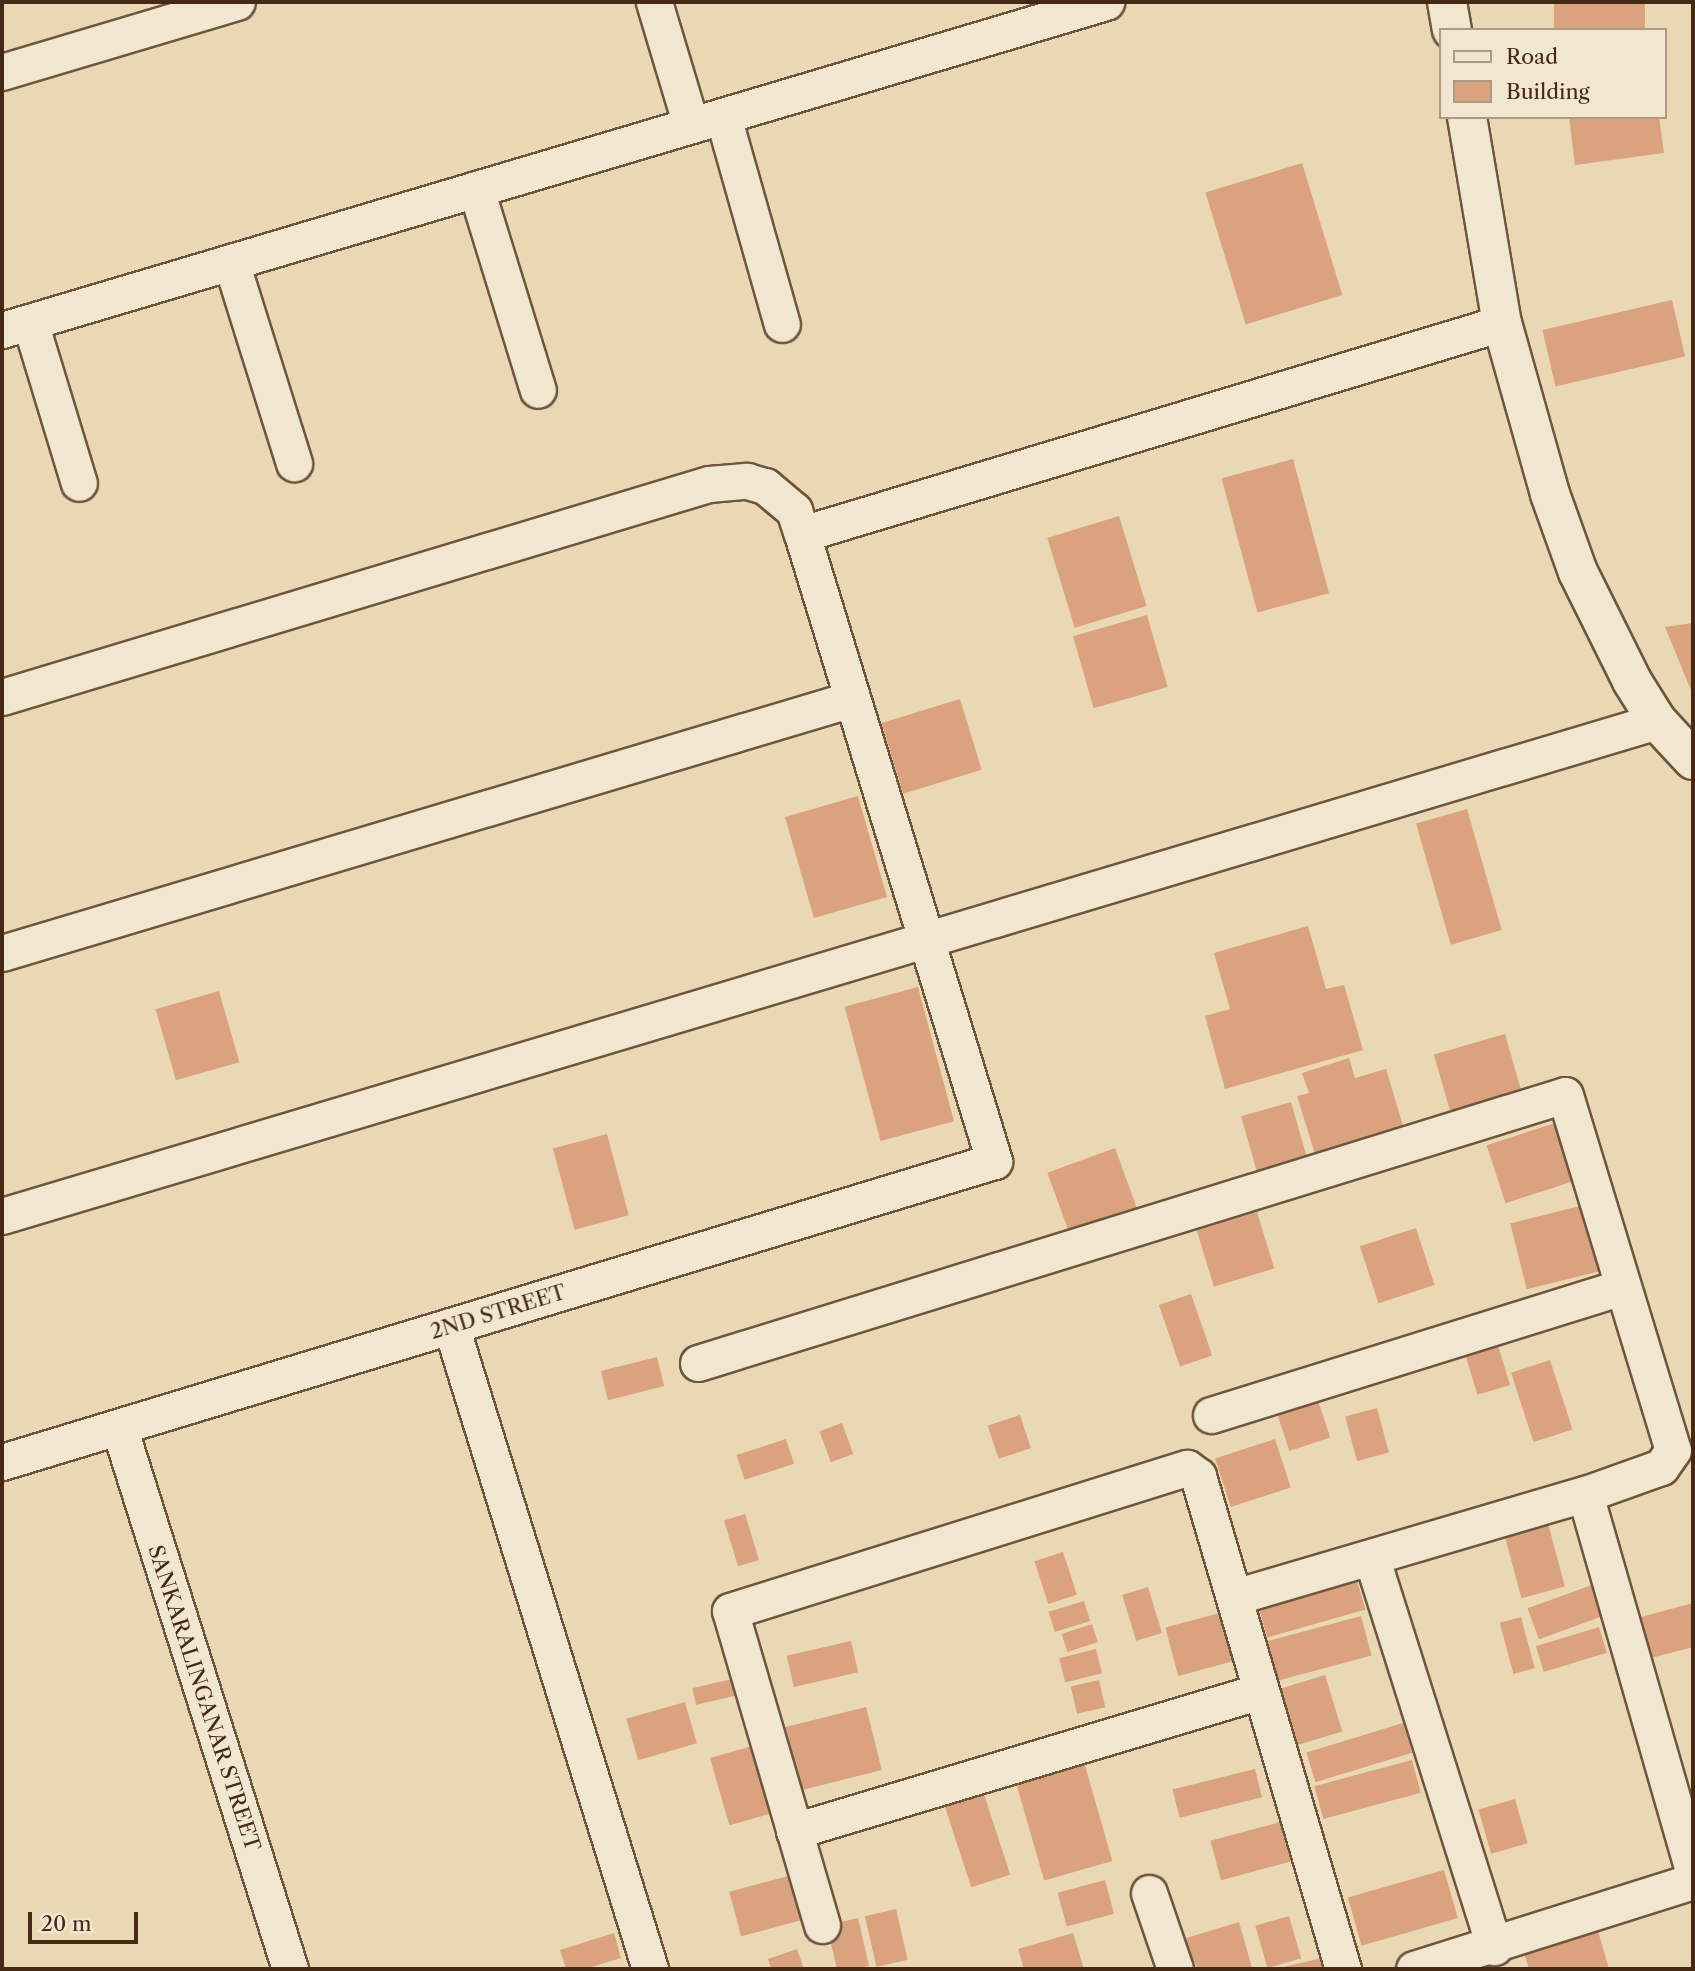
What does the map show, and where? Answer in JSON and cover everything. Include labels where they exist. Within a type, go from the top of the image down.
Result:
[{"type":"street","points":[[2,72],[237,2]]},
{"type":"street","points":[[654,2],[707,121],[782,324]]},
{"type":"street","points":[[79,483],[16,326],[707,121],[1020,14],[1106,2]]},
{"type":"street","points":[[1447,2],[1452,28]]},
{"type":"street","points":[[1467,119],[1502,323],[1533,441],[1578,572],[1604,629],[1657,721],[1693,760]]},
{"type":"street","points":[[476,189],[538,390]]},
{"type":"street","points":[[231,262],[294,463]]},
{"type":"street","points":[[802,534],[1502,323]]},
{"type":"street","points":[[2,697],[709,484],[747,481],[765,486],[794,510],[926,940]]},
{"type":"street","points":[[2,953],[852,699]]},
{"type":"street","points":[[2,1216],[1657,721]]},
{"type":"street","name":"2ND STREET","points":[[2,1462],[994,1161],[926,940]]},
{"type":"street","points":[[698,1363],[1564,1095],[1620,1288],[1672,1450],[1661,1467],[1585,1494],[1372,1559],[1234,1597]]},
{"type":"street","points":[[1211,1415],[1620,1288]]},
{"type":"street","points":[[451,1326],[650,1969]]},
{"type":"street","name":"SANKARALINGANAR STREET","points":[[118,1427],[290,1969]]},
{"type":"street","points":[[822,1925],[730,1611],[1187,1468],[1198,1476],[1343,1969]]},
{"type":"street","points":[[1585,1494],[1693,1870]]},
{"type":"street","points":[[1372,1559],[1494,1947]]},
{"type":"street","points":[[794,1831],[1260,1691]]},
{"type":"street","points":[[1414,1969],[1494,1947],[1693,1881]]},
{"type":"street","points":[[1149,1893],[1175,1969]]},
{"type":"building","points":[[1554,2],[1645,2],[1645,28],[1554,28]]},
{"type":"building","points":[[1569,119],[1659,119],[1664,153],[1575,165]]},
{"type":"building","points":[[1302,163],[1342,295],[1246,324],[1205,193]]},
{"type":"building","points":[[1672,300],[1685,357],[1555,386],[1542,330]]},
{"type":"building","points":[[1293,459],[1329,593],[1257,612],[1222,478]]},
{"type":"building","points":[[1119,516],[1146,606],[1075,628],[1047,538]]},
{"type":"building","points":[[1147,615],[1168,687],[1094,708],[1073,636]]},
{"type":"building","points":[[1693,623],[1693,695],[1665,627]]},
{"type":"building","points":[[960,699],[982,770],[903,794],[882,723]]},
{"type":"building","points":[[858,796],[887,897],[814,918],[785,817]]},
{"type":"building","points":[[1467,809],[1502,930],[1451,945],[1416,824]]},
{"type":"building","points":[[1308,926],[1326,989],[1344,985],[1363,1050],[1225,1089],[1205,1016],[1230,1009],[1214,953]]},
{"type":"building","points":[[918,987],[954,1121],[881,1141],[845,1007]]},
{"type":"building","points":[[219,991],[239,1062],[176,1080],[156,1009]]},
{"type":"building","points":[[1505,1034],[1523,1096],[1452,1117],[1434,1054]]},
{"type":"building","points":[[1349,1058],[1355,1078],[1386,1069],[1404,1129],[1316,1157],[1297,1096],[1309,1093],[1302,1073]]},
{"type":"building","points":[[1291,1102],[1310,1167],[1260,1182],[1241,1116]]},
{"type":"building","points":[[1558,1122],[1577,1180],[1506,1203],[1487,1145]]},
{"type":"building","points":[[607,1134],[629,1215],[575,1230],[553,1148]]},
{"type":"building","points":[[1115,1148],[1138,1211],[1070,1236],[1047,1173]]},
{"type":"building","points":[[1584,1205],[1600,1271],[1527,1289],[1510,1223]]},
{"type":"building","points":[[1257,1212],[1274,1268],[1214,1287],[1197,1230]]},
{"type":"building","points":[[1416,1228],[1435,1285],[1378,1303],[1360,1246]]},
{"type":"building","points":[[1191,1294],[1212,1355],[1180,1367],[1159,1305]]},
{"type":"building","points":[[1496,1339],[1510,1385],[1478,1395],[1463,1349]]},
{"type":"building","points":[[657,1357],[664,1386],[608,1400],[601,1371]]},
{"type":"building","points":[[1550,1360],[1573,1429],[1534,1442],[1511,1373]]},
{"type":"building","points":[[1315,1391],[1330,1438],[1289,1451],[1274,1404]]},
{"type":"building","points":[[1377,1408],[1389,1452],[1357,1461],[1345,1417]]},
{"type":"building","points":[[1020,1415],[1031,1448],[998,1459],[988,1426]]},
{"type":"building","points":[[842,1423],[853,1454],[831,1462],[819,1431]]},
{"type":"building","points":[[786,1439],[794,1464],[745,1480],[737,1455]]},
{"type":"building","points":[[1275,1439],[1291,1488],[1231,1507],[1215,1458]]},
{"type":"building","points":[[745,1514],[759,1560],[738,1566],[724,1520]]},
{"type":"building","points":[[1546,1516],[1565,1587],[1521,1598],[1503,1528]]},
{"type":"building","points":[[1063,1552],[1077,1595],[1048,1604],[1034,1561]]},
{"type":"building","points":[[1354,1570],[1365,1609],[1267,1638],[1256,1598]]},
{"type":"building","points":[[1600,1582],[1611,1613],[1539,1639],[1528,1608]]},
{"type":"building","points":[[1148,1587],[1162,1633],[1136,1641],[1122,1595]]},
{"type":"building","points":[[1084,1601],[1090,1621],[1055,1632],[1049,1612]]},
{"type":"building","points":[[1693,1603],[1693,1647],[1651,1658],[1641,1617]]},
{"type":"building","points":[[1231,1610],[1244,1658],[1178,1676],[1165,1628]]},
{"type":"building","points":[[1361,1616],[1372,1656],[1271,1683],[1261,1643]]},
{"type":"building","points":[[1521,1617],[1535,1668],[1513,1674],[1500,1623]]},
{"type":"building","points":[[1092,1624],[1098,1642],[1067,1652],[1062,1634]]},
{"type":"building","points":[[1599,1627],[1607,1653],[1544,1672],[1536,1646]]},
{"type":"building","points":[[851,1641],[858,1672],[794,1687],[787,1656]]},
{"type":"building","points":[[1096,1649],[1102,1673],[1065,1682],[1059,1658]]},
{"type":"building","points":[[1325,1675],[1342,1731],[1293,1746],[1276,1690]]},
{"type":"building","points":[[741,1677],[745,1694],[696,1705],[692,1688]]},
{"type":"building","points":[[1099,1680],[1105,1707],[1077,1714],[1071,1687]]},
{"type":"building","points":[[685,1702],[697,1743],[638,1760],[626,1719]]},
{"type":"building","points":[[866,1707],[882,1770],[801,1790],[785,1727]]},
{"type":"building","points":[[1403,1723],[1412,1753],[1315,1782],[1306,1753]]},
{"type":"building","points":[[759,1744],[778,1811],[729,1825],[710,1758]]},
{"type":"building","points":[[1412,1760],[1421,1793],[1323,1819],[1314,1786]]},
{"type":"building","points":[[1084,1762],[1112,1861],[1044,1881],[1016,1782]]},
{"type":"building","points":[[1255,1769],[1262,1797],[1180,1818],[1173,1790]]},
{"type":"building","points":[[983,1791],[1010,1875],[971,1887],[944,1804]]},
{"type":"building","points":[[1515,1799],[1528,1843],[1491,1854],[1478,1809]]},
{"type":"building","points":[[1280,1822],[1291,1862],[1221,1880],[1210,1841]]},
{"type":"building","points":[[1444,1870],[1458,1918],[1362,1946],[1348,1898]]},
{"type":"building","points":[[792,1875],[804,1919],[741,1936],[729,1892]]},
{"type":"building","points":[[1105,1880],[1114,1914],[1067,1926],[1058,1893]]},
{"type":"building","points":[[896,1909],[908,1960],[877,1967],[865,1916]]},
{"type":"building","points":[[1289,1916],[1301,1958],[1267,1968],[1255,1926]]},
{"type":"building","points":[[858,1918],[869,1966],[837,1969],[827,1925]]},
{"type":"building","points":[[1239,1922],[1252,1968],[1198,1969],[1183,1939]]},
{"type":"building","points":[[1598,1931],[1609,1969],[1529,1969],[1524,1953]]},
{"type":"building","points":[[614,1933],[621,1958],[585,1969],[566,1969],[560,1950]]},
{"type":"building","points":[[1073,1933],[1084,1969],[1024,1969],[1018,1949]]},
{"type":"building","points":[[797,1949],[804,1969],[771,1969],[768,1959]]},
{"type":"building","points":[[1322,1958],[1324,1969],[1279,1969],[1279,1968]]}]
